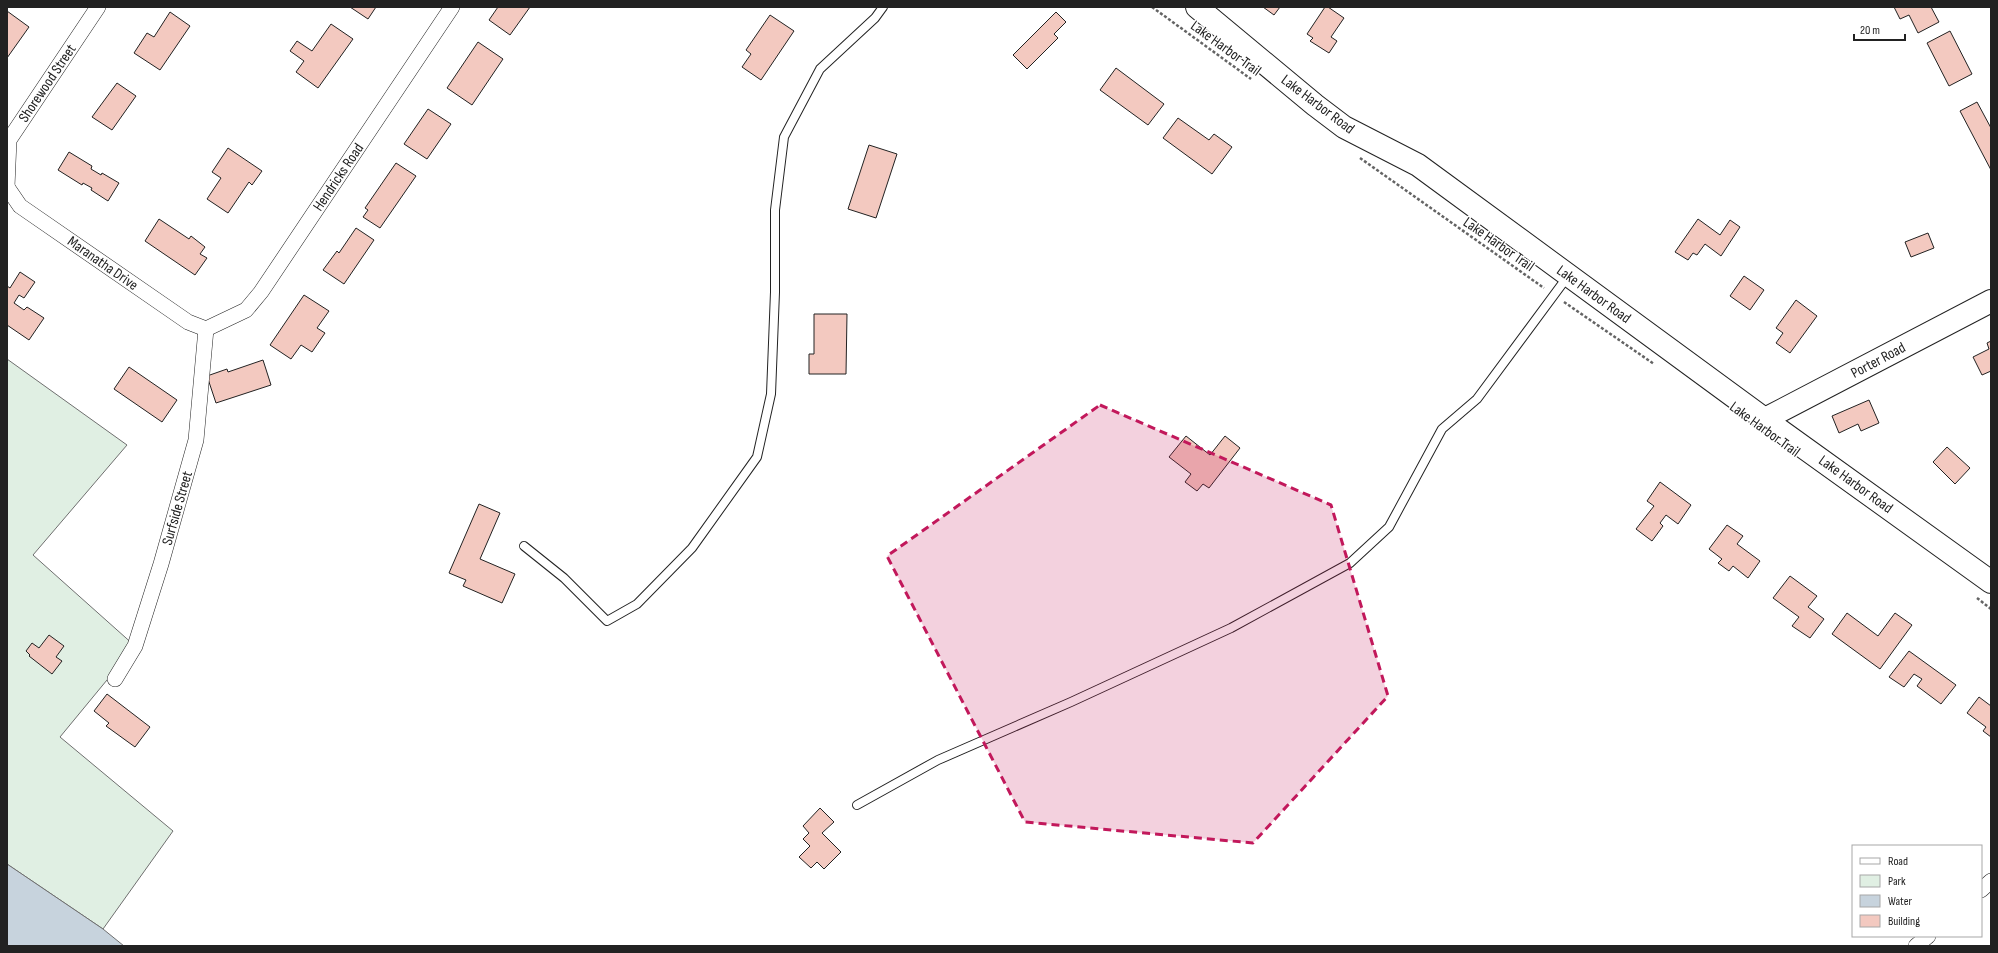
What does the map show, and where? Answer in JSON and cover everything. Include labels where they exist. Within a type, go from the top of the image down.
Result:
[{"type":"street","name":"Shorewood Street","points":[[7,187],[9,140],[98,7]]},
{"type":"street","name":"Hendricks Road","points":[[206,329],[246,310],[261,292],[452,7]]},
{"type":"street","name":"Lake Harbor Road","points":[[1197,7],[1315,105],[1344,126],[1418,164],[1764,419],[1991,582]]},
{"type":"street","name":"Maranatha Drive","points":[[7,187],[20,206],[188,322],[206,329]]},
{"type":"street","name":"Porter Road","points":[[1764,419],[1991,301]]},
{"type":"street","name":"Surfside Street","points":[[115,679],[135,646],[161,564],[196,440],[206,329]]},
{"type":"street","points":[[1982,889],[1991,881]]},
{"type":"street","points":[[1916,946],[1927,937]]},
{"type":"lane","points":[[524,546],[564,578],[607,620],[637,604],[692,548],[757,457],[771,394],[775,292],[775,210],[784,137],[820,69],[875,18],[883,7]]},
{"type":"lane","points":[[857,805],[938,760],[1071,702],[1231,628],[1350,563],[1389,527],[1442,429],[1477,399],[1569,275]]},
{"type":"path","name":"Lake Harbor Trail","points":[[1152,7],[1254,82]]},
{"type":"path","name":"Lake Harbor Trail","points":[[1357,156],[1434,212],[1659,368]]},
{"type":"path","points":[[1974,596],[1991,609]]},
{"type":"highlighted area","points":[[1100,405],[1331,505],[1388,696],[1253,843],[1025,822],[887,556]]},
{"type":"green space","points":[[7,359],[127,445],[33,555],[135,646],[60,737],[173,831],[103,929],[7,864]]},
{"type":"water","points":[[7,864],[103,929],[124,946],[7,946]]},
{"type":"building","points":[[350,7],[376,7],[368,19]]},
{"type":"building","points":[[498,7],[530,7],[510,35],[489,20]]},
{"type":"building","points":[[1263,7],[1280,7],[1274,15]]},
{"type":"building","points":[[1325,7],[1328,7],[1344,18],[1331,37],[1337,41],[1329,53],[1310,41],[1313,38],[1307,34]]},
{"type":"building","points":[[1894,7],[1931,7],[1939,22],[1918,33],[1909,15],[1900,19]]},
{"type":"building","points":[[7,11],[29,27],[7,58]]},
{"type":"building","points":[[170,12],[190,26],[160,70],[134,53],[147,33],[154,37]]},
{"type":"building","points":[[1056,12],[1066,22],[1054,34],[1058,38],[1027,69],[1013,55]]},
{"type":"building","points":[[770,15],[794,31],[761,80],[742,67],[751,54],[746,50]]},
{"type":"building","points":[[331,24],[353,39],[318,88],[296,72],[304,61],[290,51],[297,41],[312,51]]},
{"type":"building","points":[[1950,31],[1972,74],[1949,86],[1927,43]]},
{"type":"building","points":[[478,42],[503,59],[472,105],[447,88]]},
{"type":"building","points":[[1116,68],[1164,104],[1148,125],[1100,90]]},
{"type":"building","points":[[117,83],[136,96],[112,130],[92,117]]},
{"type":"building","points":[[1977,102],[1991,128],[1991,170],[1960,111]]},
{"type":"building","points":[[428,109],[451,124],[427,159],[404,144]]},
{"type":"building","points":[[1178,118],[1209,140],[1214,134],[1232,147],[1212,174],[1163,138]]},
{"type":"building","points":[[869,145],[897,154],[876,218],[848,209]]},
{"type":"building","points":[[228,148],[262,171],[252,185],[249,182],[228,213],[207,199],[221,178],[212,172]]},
{"type":"building","points":[[69,152],[92,166],[91,169],[101,175],[102,173],[119,183],[108,201],[91,190],[92,188],[83,183],[82,185],[58,170]]},
{"type":"building","points":[[396,163],[416,176],[380,228],[363,217],[368,210],[365,208]]},
{"type":"building","points":[[159,219],[189,239],[191,236],[205,247],[200,254],[207,258],[195,275],[145,241]]},
{"type":"building","points":[[1698,219],[1720,235],[1730,220],[1740,227],[1721,256],[1705,244],[1697,255],[1693,253],[1688,260],[1675,252]]},
{"type":"building","points":[[356,228],[374,240],[344,284],[323,270],[337,251],[339,253]]},
{"type":"building","points":[[1928,233],[1934,248],[1911,257],[1905,242]]},
{"type":"building","points":[[20,272],[35,282],[24,298],[19,295],[14,303],[24,310],[27,307],[44,318],[29,340],[7,325],[7,286],[10,288]]},
{"type":"building","points":[[1744,276],[1764,290],[1750,310],[1730,296]]},
{"type":"building","points":[[304,295],[329,311],[317,328],[325,333],[312,352],[301,345],[291,359],[270,345]]},
{"type":"building","points":[[1796,300],[1817,316],[1790,353],[1776,343],[1783,333],[1776,328]]},
{"type":"building","points":[[814,314],[847,314],[846,374],[809,374],[809,354],[814,354]]},
{"type":"building","points":[[1991,341],[1991,371],[1982,375],[1973,357],[1989,349],[1987,343]]},
{"type":"building","points":[[263,360],[271,385],[216,403],[207,376],[227,369],[228,372]]},
{"type":"building","points":[[129,367],[177,400],[162,422],[114,389]]},
{"type":"building","points":[[1869,400],[1879,423],[1861,431],[1858,424],[1839,433],[1832,416]]},
{"type":"building","points":[[1186,436],[1210,455],[1225,436],[1240,448],[1209,488],[1203,484],[1197,491],[1185,482],[1191,474],[1169,457]]},
{"type":"building","points":[[1947,447],[1970,468],[1955,484],[1933,462]]},
{"type":"building","points":[[1660,482],[1691,505],[1678,524],[1666,515],[1660,523],[1663,526],[1652,541],[1636,529],[1654,506],[1647,501]]},
{"type":"building","points":[[479,504],[500,513],[480,559],[515,574],[502,603],[463,586],[466,580],[449,573]]},
{"type":"building","points":[[1727,525],[1743,536],[1737,544],[1760,561],[1748,578],[1733,566],[1729,571],[1718,563],[1722,559],[1709,549]]},
{"type":"building","points":[[1790,576],[1817,596],[1808,607],[1824,619],[1810,638],[1792,626],[1799,617],[1773,598]]},
{"type":"building","points":[[1847,613],[1878,636],[1895,613],[1912,625],[1880,669],[1832,634]]},
{"type":"building","points":[[49,635],[64,646],[56,657],[62,661],[52,674],[29,656],[30,655],[26,651],[32,643],[39,648]]},
{"type":"building","points":[[1909,651],[1956,685],[1941,704],[1917,686],[1922,679],[1914,674],[1904,687],[1889,677]]},
{"type":"building","points":[[107,694],[150,727],[135,747],[106,726],[109,723],[94,711]]},
{"type":"building","points":[[1979,697],[1991,706],[1991,737],[1983,731],[1986,727],[1967,713]]},
{"type":"building","points":[[820,808],[834,822],[822,833],[841,852],[824,869],[817,862],[811,868],[799,857],[810,846],[803,839],[809,833],[803,826]]}]
